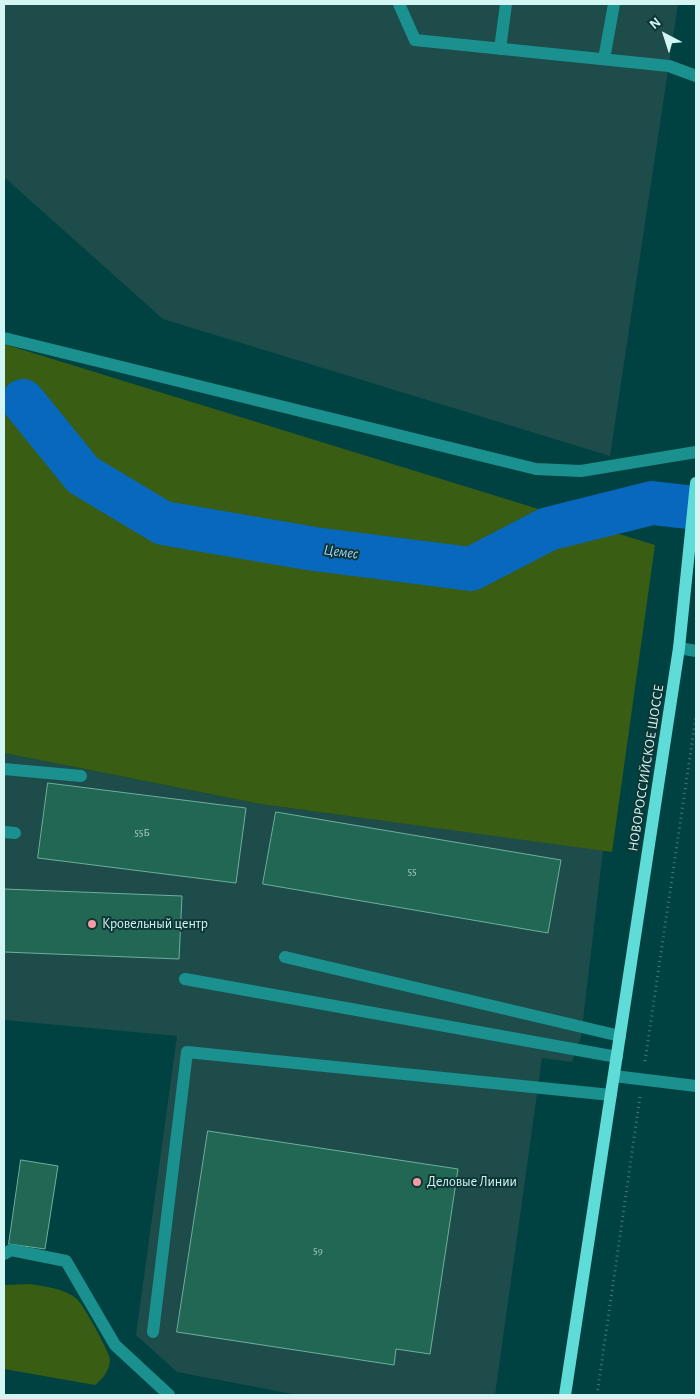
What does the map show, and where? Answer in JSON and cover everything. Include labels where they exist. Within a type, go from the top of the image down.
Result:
[{"type":"main road","name":"НОВОРОССИЙСКОЕ ШОССЕ","points":[[565,1395],[679,648],[696,483]]},
{"type":"lane","points":[[399,4],[415,40],[669,66],[696,76]]},
{"type":"lane","points":[[500,49],[506,4]]},
{"type":"lane","points":[[604,59],[614,4]]},
{"type":"lane","points":[[4,338],[536,469],[581,471],[696,452]]},
{"type":"lane","points":[[679,648],[696,651]]},
{"type":"lane","points":[[4,769],[81,776]]},
{"type":"lane","points":[[285,957],[620,1036]]},
{"type":"lane","points":[[185,979],[617,1057]]},
{"type":"lane","points":[[153,1332],[187,1052],[611,1095]]},
{"type":"lane","points":[[614,1076],[696,1086]]},
{"type":"lane","points":[[4,1254],[11,1250],[66,1261],[115,1345],[169,1395]]},
{"type":"path","points":[[597,1395],[596,1391],[696,716]]},
{"type":"shaded area","points":[[4,4],[678,4],[610,456],[163,319],[4,177]]},
{"type":"shaded area","points":[[4,753],[260,804],[603,850],[581,1037],[572,1062],[542,1058],[495,1395],[298,1395],[177,1372],[136,1335],[177,1036],[4,1020]]},
{"type":"green space","points":[[4,344],[655,545],[612,852],[260,804],[4,753]]},
{"type":"green space","points":[[30,1284],[66,1292],[77,1299],[85,1310],[110,1360],[105,1374],[95,1385],[4,1369],[4,1285]]},
{"type":"building","points":[[48,783],[246,808],[236,883],[38,858]]},
{"type":"building","points":[[276,812],[561,860],[548,933],[263,884]]},
{"type":"building","name":"Кровельный центр","points":[[4,889],[182,896],[179,959],[4,952]]},
{"type":"building","points":[[208,1131],[458,1169],[430,1354],[396,1349],[394,1365],[177,1332]]},
{"type":"building","points":[[21,1160],[58,1166],[45,1249],[9,1244]]},
{"type":"waterway","name":"Цемес","points":[[23,401],[83,475],[163,523],[314,549],[471,569],[548,529],[652,503],[696,508]]},
{"type":"place","name":"Кровельный центр","points":[[92,924]]},
{"type":"place","name":"Деловые Линии","points":[[417,1182]]}]
